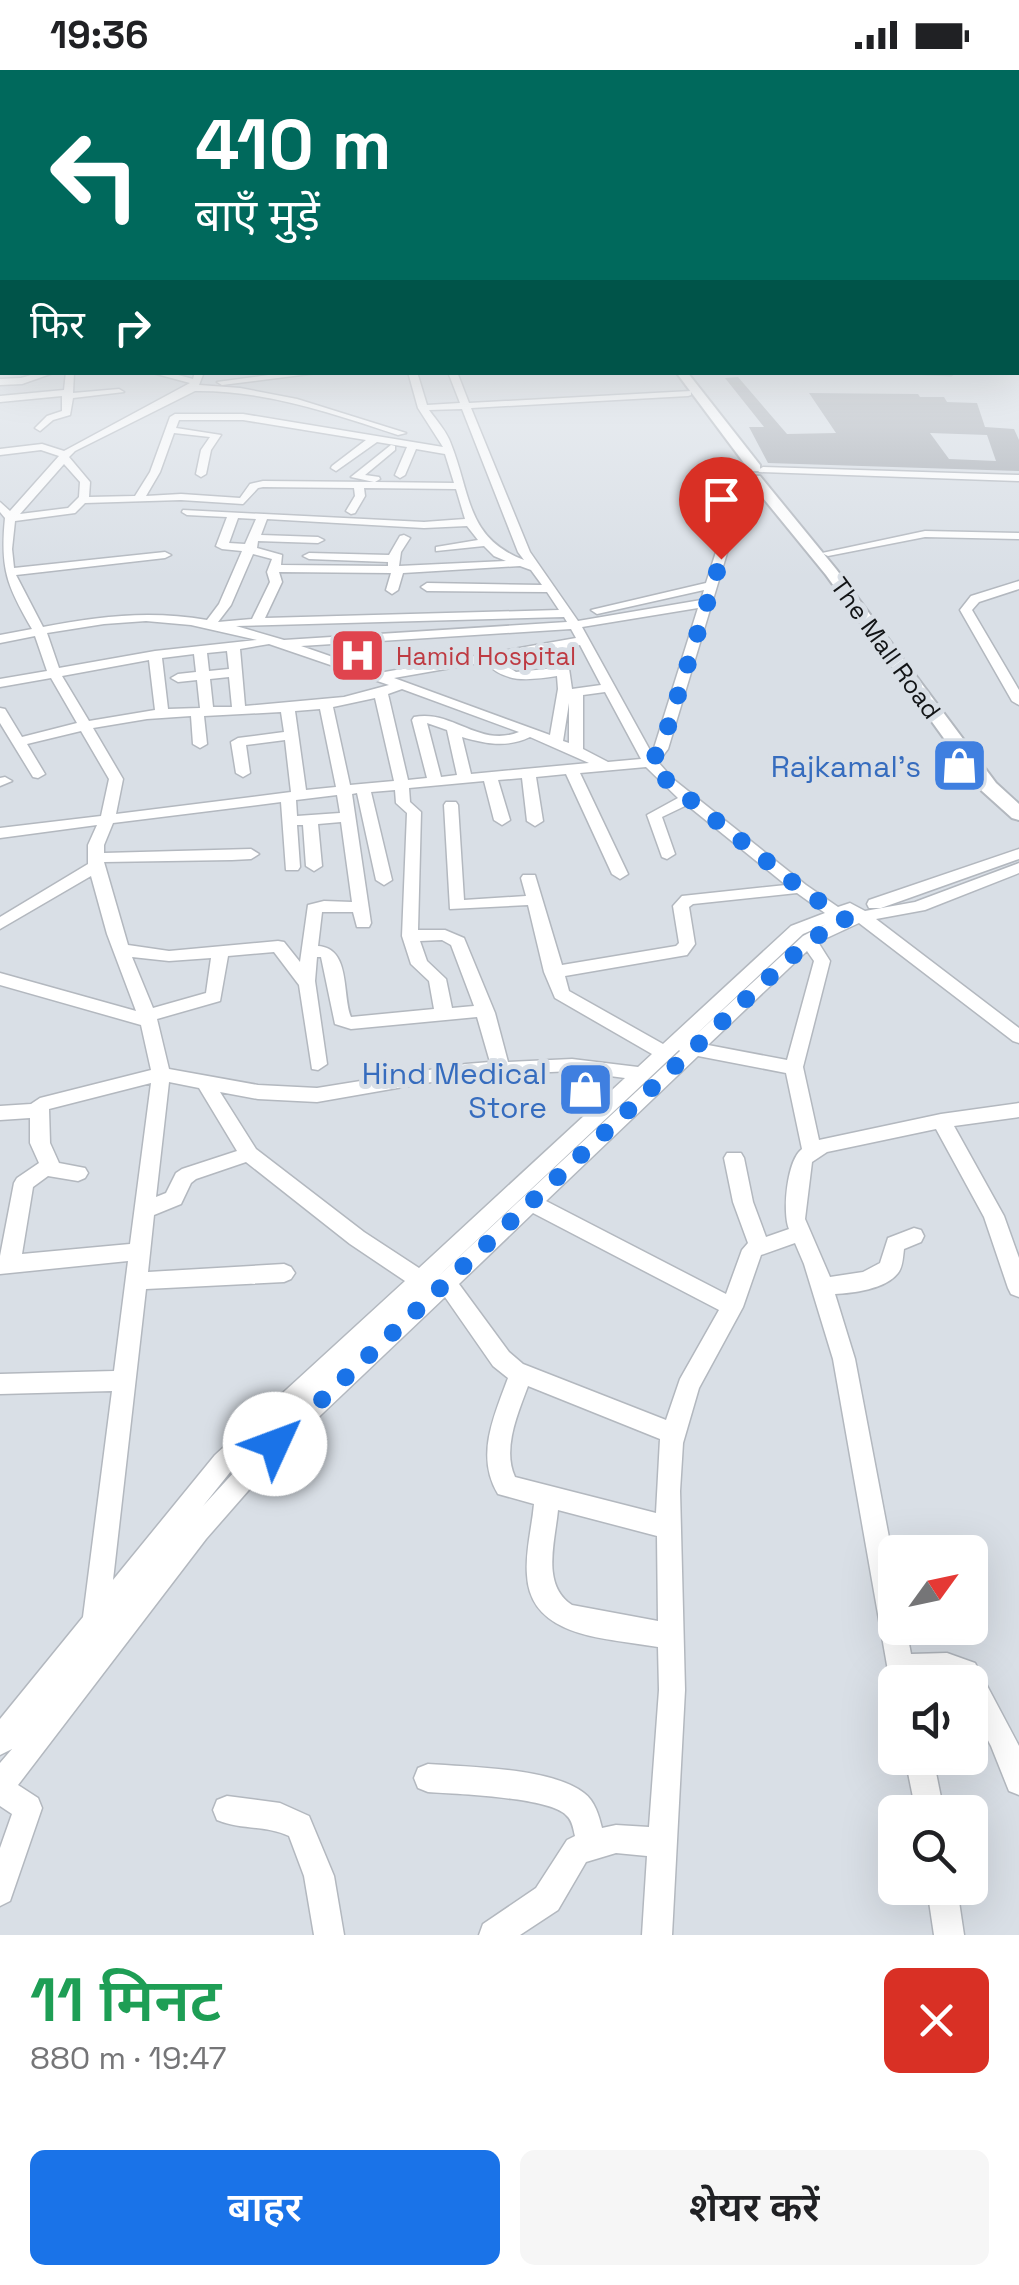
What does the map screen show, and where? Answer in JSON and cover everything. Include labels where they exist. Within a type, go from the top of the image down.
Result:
[{"type":"main road","name":"The Mall Road","points":[[696,403],[753,476],[823,551],[957,735],[990,787],[1019,814]]},
{"type":"main road","name":"The Mall Road","points":[[703,403],[753,476]]},
{"type":"main road","name":"The Mall Road","points":[[957,735],[1019,800]]},
{"type":"street","points":[[40,428],[50,418],[66,414],[66,403]]},
{"type":"street","points":[[96,1619],[161,1074],[148,1019],[121,950],[96,862],[96,845],[108,818],[116,780],[55,674],[40,632],[7,576],[6,549],[10,518],[65,457],[99,433],[156,403]]},
{"type":"street","points":[[288,403],[359,419],[426,441],[432,448]]},
{"type":"street","points":[[421,403],[440,429],[471,522],[485,542],[517,564]]},
{"type":"street","points":[[422,408],[483,403]]},
{"type":"street","points":[[463,404],[524,552],[571,618],[650,762],[800,888],[848,914]]},
{"type":"street","points":[[138,500],[159,464],[158,456],[175,417],[233,416],[447,450]]},
{"type":"street","points":[[170,430],[216,435],[200,474]]},
{"type":"street","points":[[336,468],[376,438]]},
{"type":"street","points":[[400,474],[413,445]]},
{"type":"street","points":[[0,452],[42,447],[65,457],[85,482],[84,498],[71,511],[10,518]]},
{"type":"street","points":[[384,486],[383,480],[356,477],[391,448]]},
{"type":"street","points":[[0,833],[344,790],[650,762],[661,749],[753,476],[834,472],[1019,478]]},
{"type":"street","points":[[84,498],[243,501],[254,486],[264,484],[460,486]]},
{"type":"street","points":[[351,511],[360,496],[359,486]]},
{"type":"street","points":[[0,506],[10,518]]},
{"type":"street","points":[[187,512],[234,514],[277,555],[276,582],[258,620]]},
{"type":"street","points":[[234,514],[222,546],[256,536],[471,522]]},
{"type":"street","points":[[306,570],[322,530]]},
{"type":"street","points":[[256,536],[322,530],[376,532]]},
{"type":"street","points":[[823,551],[925,534],[1019,536]]},
{"type":"street","points":[[210,624],[226,605],[256,536]]},
{"type":"street","points":[[392,590],[404,538]]},
{"type":"street","points":[[440,549],[485,542]]},
{"type":"street","points":[[7,576],[165,555]]},
{"type":"street","points":[[309,556],[395,566]]},
{"type":"street","points":[[274,568],[517,564],[536,568]]},
{"type":"street","points":[[210,624],[258,620],[571,618],[714,584]]},
{"type":"street","points":[[1019,584],[975,599],[966,610],[1019,701]]},
{"type":"street","points":[[427,587],[551,589]]},
{"type":"street","points":[[0,598],[18,594]]},
{"type":"street","points":[[0,684],[155,654],[708,604]]},
{"type":"street","points":[[0,639],[147,618],[210,624],[277,642],[401,685],[531,732],[606,766]]},
{"type":"street","points":[[378,677],[583,641]]},
{"type":"street","points":[[556,742],[565,689],[559,645]]},
{"type":"street","points":[[233,647],[239,709]]},
{"type":"street","points":[[200,650],[204,676],[200,744]]},
{"type":"street","points":[[155,654],[162,714]]},
{"type":"street","points":[[488,658],[499,672],[510,677],[564,671]]},
{"type":"street","points":[[178,678],[236,672]]},
{"type":"street","points":[[18,742],[86,724],[162,714],[326,702],[381,694],[401,685]]},
{"type":"street","points":[[576,751],[576,692],[608,688]]},
{"type":"street","points":[[381,694],[402,784],[402,803],[414,812],[410,936],[419,964],[437,979],[444,1014]]},
{"type":"street","points":[[318,1064],[306,981],[314,910],[324,906],[362,915],[344,790],[326,702]]},
{"type":"street","points":[[288,705],[292,735],[292,867]]},
{"type":"street","points":[[0,712],[38,774]]},
{"type":"street","points":[[435,782],[420,720],[430,718],[505,742],[531,732]]},
{"type":"street","points":[[453,727],[465,778]]},
{"type":"street","points":[[243,773],[238,742],[292,735]]},
{"type":"street","points":[[571,768],[620,874]]},
{"type":"street","points":[[528,771],[535,821]]},
{"type":"street","points":[[664,775],[677,778],[848,914],[1019,1036]]},
{"type":"street","points":[[490,776],[502,820]]},
{"type":"street","points":[[363,788],[384,880]]},
{"type":"street","points":[[667,854],[654,815],[689,798]]},
{"type":"street","points":[[451,805],[456,905],[534,900]]},
{"type":"street","points":[[289,821],[348,818]]},
{"type":"street","points":[[310,820],[314,866]]},
{"type":"street","points":[[0,924],[72,884],[96,862],[148,855],[200,860],[251,854]]},
{"type":"street","points":[[0,1891],[28,1808],[0,1788],[230,1491],[532,1203],[676,1048],[797,930],[929,888],[1019,854]]},
{"type":"street","points":[[3,1731],[223,1462],[642,1074],[848,914],[919,906],[1019,868]]},
{"type":"street","points":[[530,878],[553,972],[565,998],[676,1048],[794,1067]]},
{"type":"street","points":[[553,972],[682,951],[687,944],[681,906],[688,900],[800,888]]},
{"type":"street","points":[[410,936],[444,935],[458,942],[486,1013],[501,1068]]},
{"type":"street","points":[[810,940],[822,961],[794,1067],[812,1150]]},
{"type":"street","points":[[121,950],[169,956],[278,946],[306,981]]},
{"type":"street","points":[[0,980],[148,1019],[214,997],[220,950]]},
{"type":"street","points":[[308,952],[324,951],[331,956],[341,1020],[351,1023],[486,1013]]},
{"type":"street","points":[[0,1112],[40,1110],[51,1100],[161,1074],[258,1092],[317,1095],[466,1070],[572,1065],[642,1074]]},
{"type":"street","points":[[205,1082],[250,1154],[357,1238],[421,1280]]},
{"type":"street","points":[[40,1110],[40,1143],[50,1164],[56,1172],[78,1173]]},
{"type":"street","points":[[900,1665],[844,1359],[801,1233],[795,1198],[804,1158],[812,1150],[942,1120],[1019,1110]]},
{"type":"street","points":[[942,1120],[994,1216],[1014,1260],[1019,1288]]},
{"type":"street","points":[[145,1210],[174,1198],[189,1174],[250,1154]]},
{"type":"street","points":[[734,1158],[743,1202],[759,1245]]},
{"type":"street","points":[[50,1164],[24,1183],[5,1265],[141,1251]]},
{"type":"street","points":[[532,1203],[732,1307]]},
{"type":"street","points":[[657,1935],[672,1637],[668,1491],[674,1434],[688,1386],[732,1307],[748,1257],[759,1245],[801,1233]]},
{"type":"street","points":[[821,1286],[859,1284],[881,1274],[890,1268],[895,1244],[914,1236]]},
{"type":"street","points":[[137,1280],[284,1274]]},
{"type":"street","points":[[447,1284],[502,1359],[521,1374],[674,1434]]},
{"type":"street","points":[[521,1374],[501,1439],[498,1475],[506,1486],[670,1528]]},
{"type":"street","points":[[0,1384],[126,1381]]},
{"type":"street","points":[[547,1496],[539,1577],[550,1606],[568,1618],[672,1637]]},
{"type":"street","points":[[988,1712],[1019,1782]]},
{"type":"street","points":[[428,1778],[564,1796],[580,1808],[591,1843]]},
{"type":"street","points":[[227,1810],[280,1817],[299,1826],[319,1876],[329,1935]]},
{"type":"street","points":[[494,1935],[547,1899],[577,1850],[616,1838],[662,1842]]},
{"type":"street","points":[[945,1905],[950,1935]]},
{"type":"building","points":[[745,403],[760,403],[787,434],[836,433],[816,403],[977,403],[985,427],[1014,429],[1019,440],[1019,471],[768,463],[749,427],[764,427]],"holes":[[[930,433],[987,435],[996,461],[949,459]]]},
{"type":"place","name":"Hamid Hospital","points":[[357,656]]},
{"type":"place","name":"Rajkamal's","points":[[960,766]]},
{"type":"place","name":"Hind Medical Store","points":[[586,1090]]},
{"type":"route","points":[[275,1444],[762,984],[810,940],[846,920],[668,782],[650,762],[661,749],[721,559]]}]
